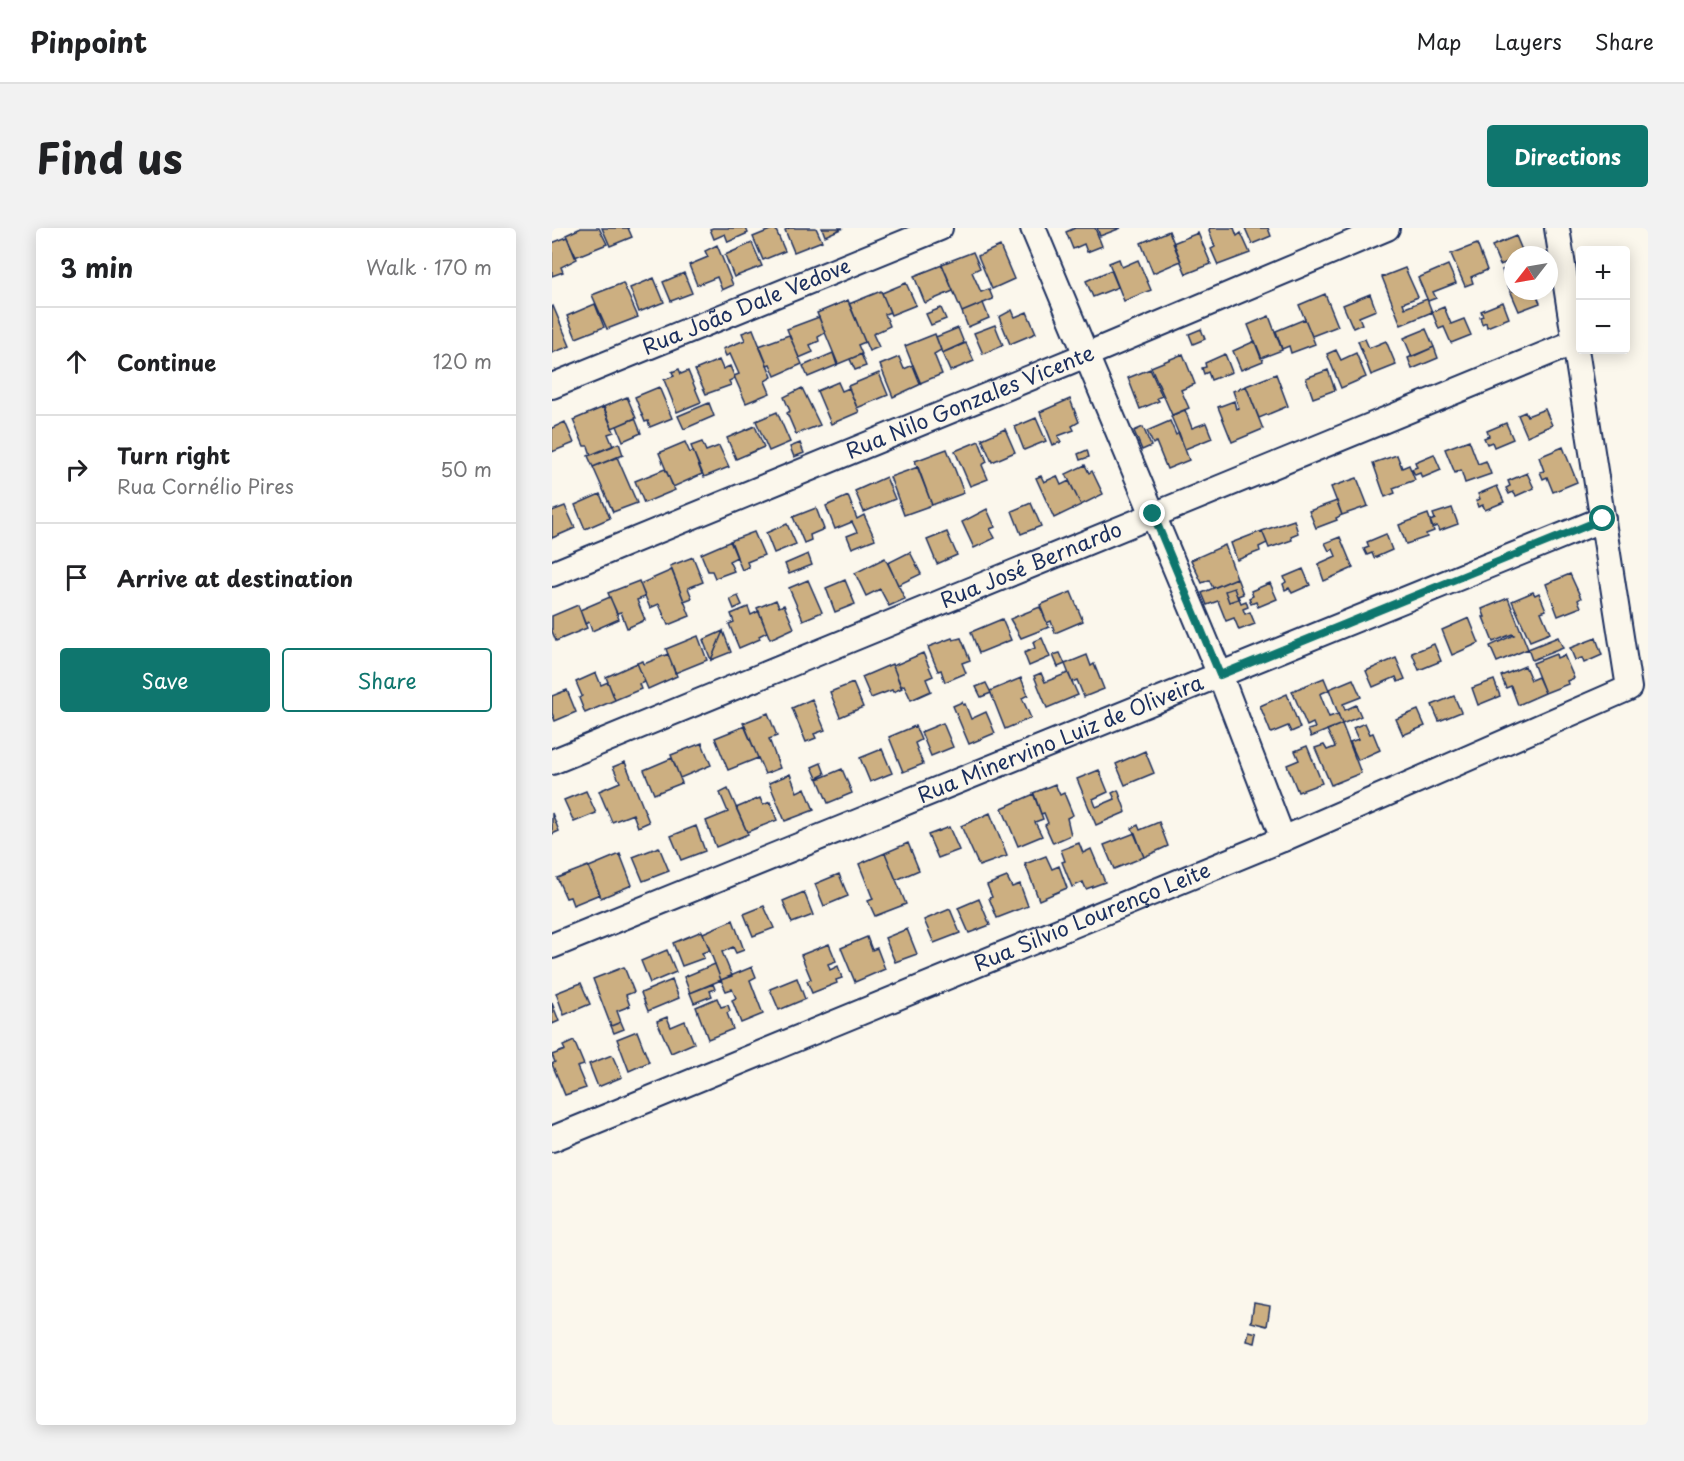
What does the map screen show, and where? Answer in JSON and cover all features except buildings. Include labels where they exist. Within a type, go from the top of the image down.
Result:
[{"type":"street","name":"Rua João Dale Vedove","points":[[552,386],[940,228]]},
{"type":"street","points":[[1033,228],[1220,675],[1283,839]]},
{"type":"street","name":"Rua Nilo Gonzales Vicente","points":[[552,574],[1086,355],[1387,228]]},
{"type":"street","points":[[1557,228],[1603,519]]},
{"type":"street","name":"Rua José Bernardo","points":[[552,762],[1575,342]]},
{"type":"street","name":"Rua Minervino Luiz de Oliveira","points":[[552,945],[1603,519]]},
{"type":"street","name":"Rua Silvio Lourenço Leite","points":[[552,1139],[1283,839],[1629,688],[1603,519]]},
{"type":"route","points":[[1153,514],[1220,675],[1603,519]]}]
